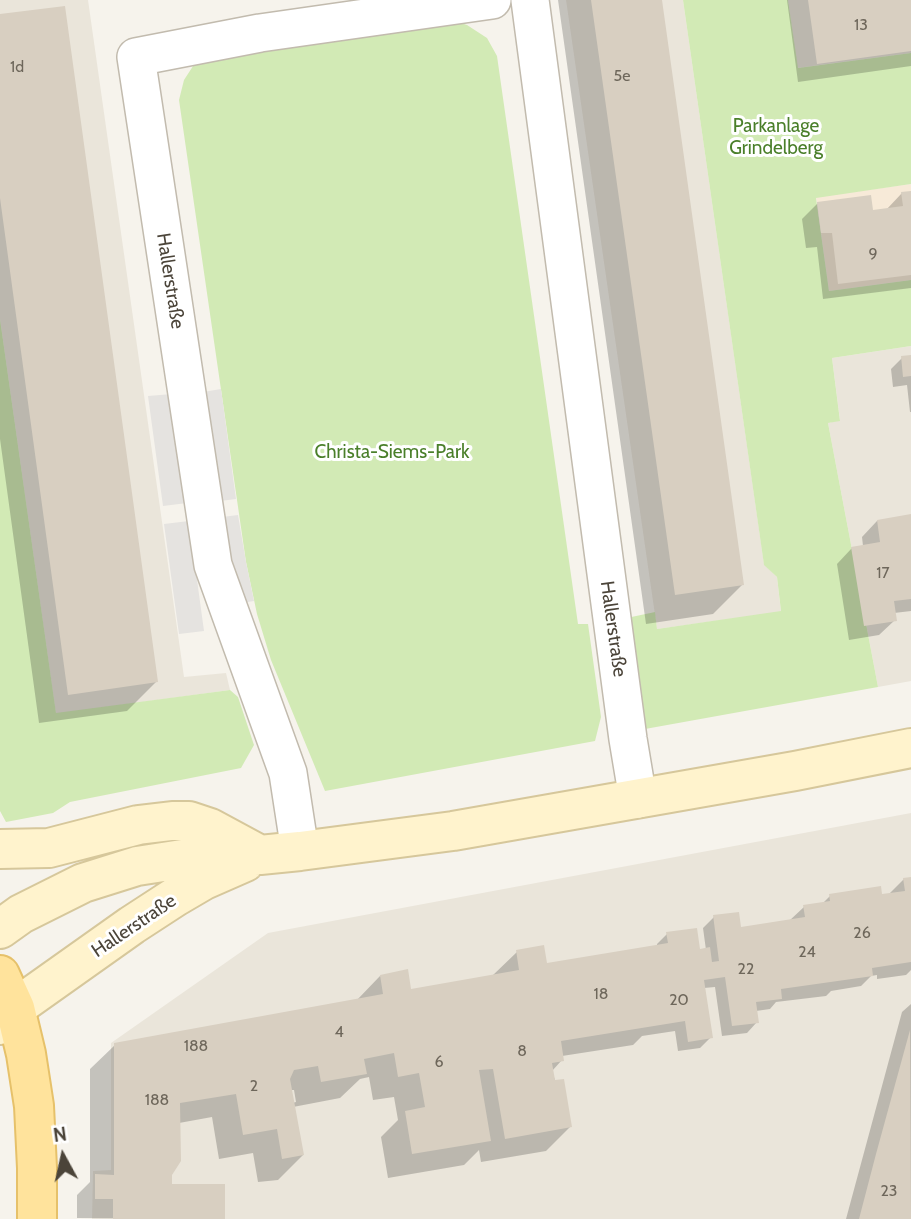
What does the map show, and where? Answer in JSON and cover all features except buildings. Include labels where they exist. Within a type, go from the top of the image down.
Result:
[{"type":"main road","name":"Hallerstraße","points":[[0,929],[83,883],[136,866],[189,858],[300,851],[453,831],[911,748]]},
{"type":"main road","points":[[0,849],[49,848],[138,825],[189,821],[210,828],[260,855]]},
{"type":"main road","name":"Hallerstraße","points":[[4,1004],[204,880],[260,855]]},
{"type":"main road","points":[[4,1004],[26,1054],[34,1106],[37,1219]]},
{"type":"street","name":"Hallerstraße","points":[[300,851],[288,773],[213,565],[136,57],[260,33],[492,0]]},
{"type":"street","name":"Hallerstraße","points":[[530,0],[638,799]]},
{"type":"shaded area","points":[[0,0],[88,0],[184,677],[226,673],[230,690],[56,714],[0,319]]},
{"type":"shaded area","points":[[566,0],[683,0],[764,564],[777,577],[781,612],[657,629]]},
{"type":"shaded area","points":[[788,0],[911,0],[911,53],[797,68]]},
{"type":"shaded area","points":[[911,184],[911,280],[829,291],[816,197]]},
{"type":"shaded area","points":[[911,346],[911,681],[878,687],[828,423],[840,420],[832,358]]},
{"type":"shaded area","points":[[221,389],[236,499],[212,502],[197,393]]},
{"type":"shaded area","points":[[172,394],[187,503],[163,506],[148,396]]},
{"type":"shaded area","points":[[238,515],[254,601],[235,604],[214,518]]},
{"type":"shaded area","points":[[189,521],[204,631],[179,634],[164,524]]},
{"type":"shaded area","points":[[911,813],[911,1219],[92,1219],[93,1171],[111,1170],[111,1043],[268,933]]},
{"type":"green space","name":"Parkanlage Grindelberg","points":[[683,0],[788,0],[798,68],[911,53],[911,184],[816,198],[829,291],[911,280],[911,346],[832,358],[840,421],[828,423],[878,687],[645,729],[634,707],[622,619],[655,612],[657,629],[781,611],[777,577],[764,565]]},
{"type":"green space","name":"Christa-Siems-Park","points":[[449,19],[467,25],[487,38],[497,56],[578,624],[588,624],[601,717],[595,741],[325,791],[271,660],[257,614],[246,562],[179,100],[184,80],[195,63]]},
{"type":"green space","points":[[0,319],[56,713],[230,690],[238,697],[254,745],[241,768],[70,802],[53,813],[6,822],[0,811]]}]
